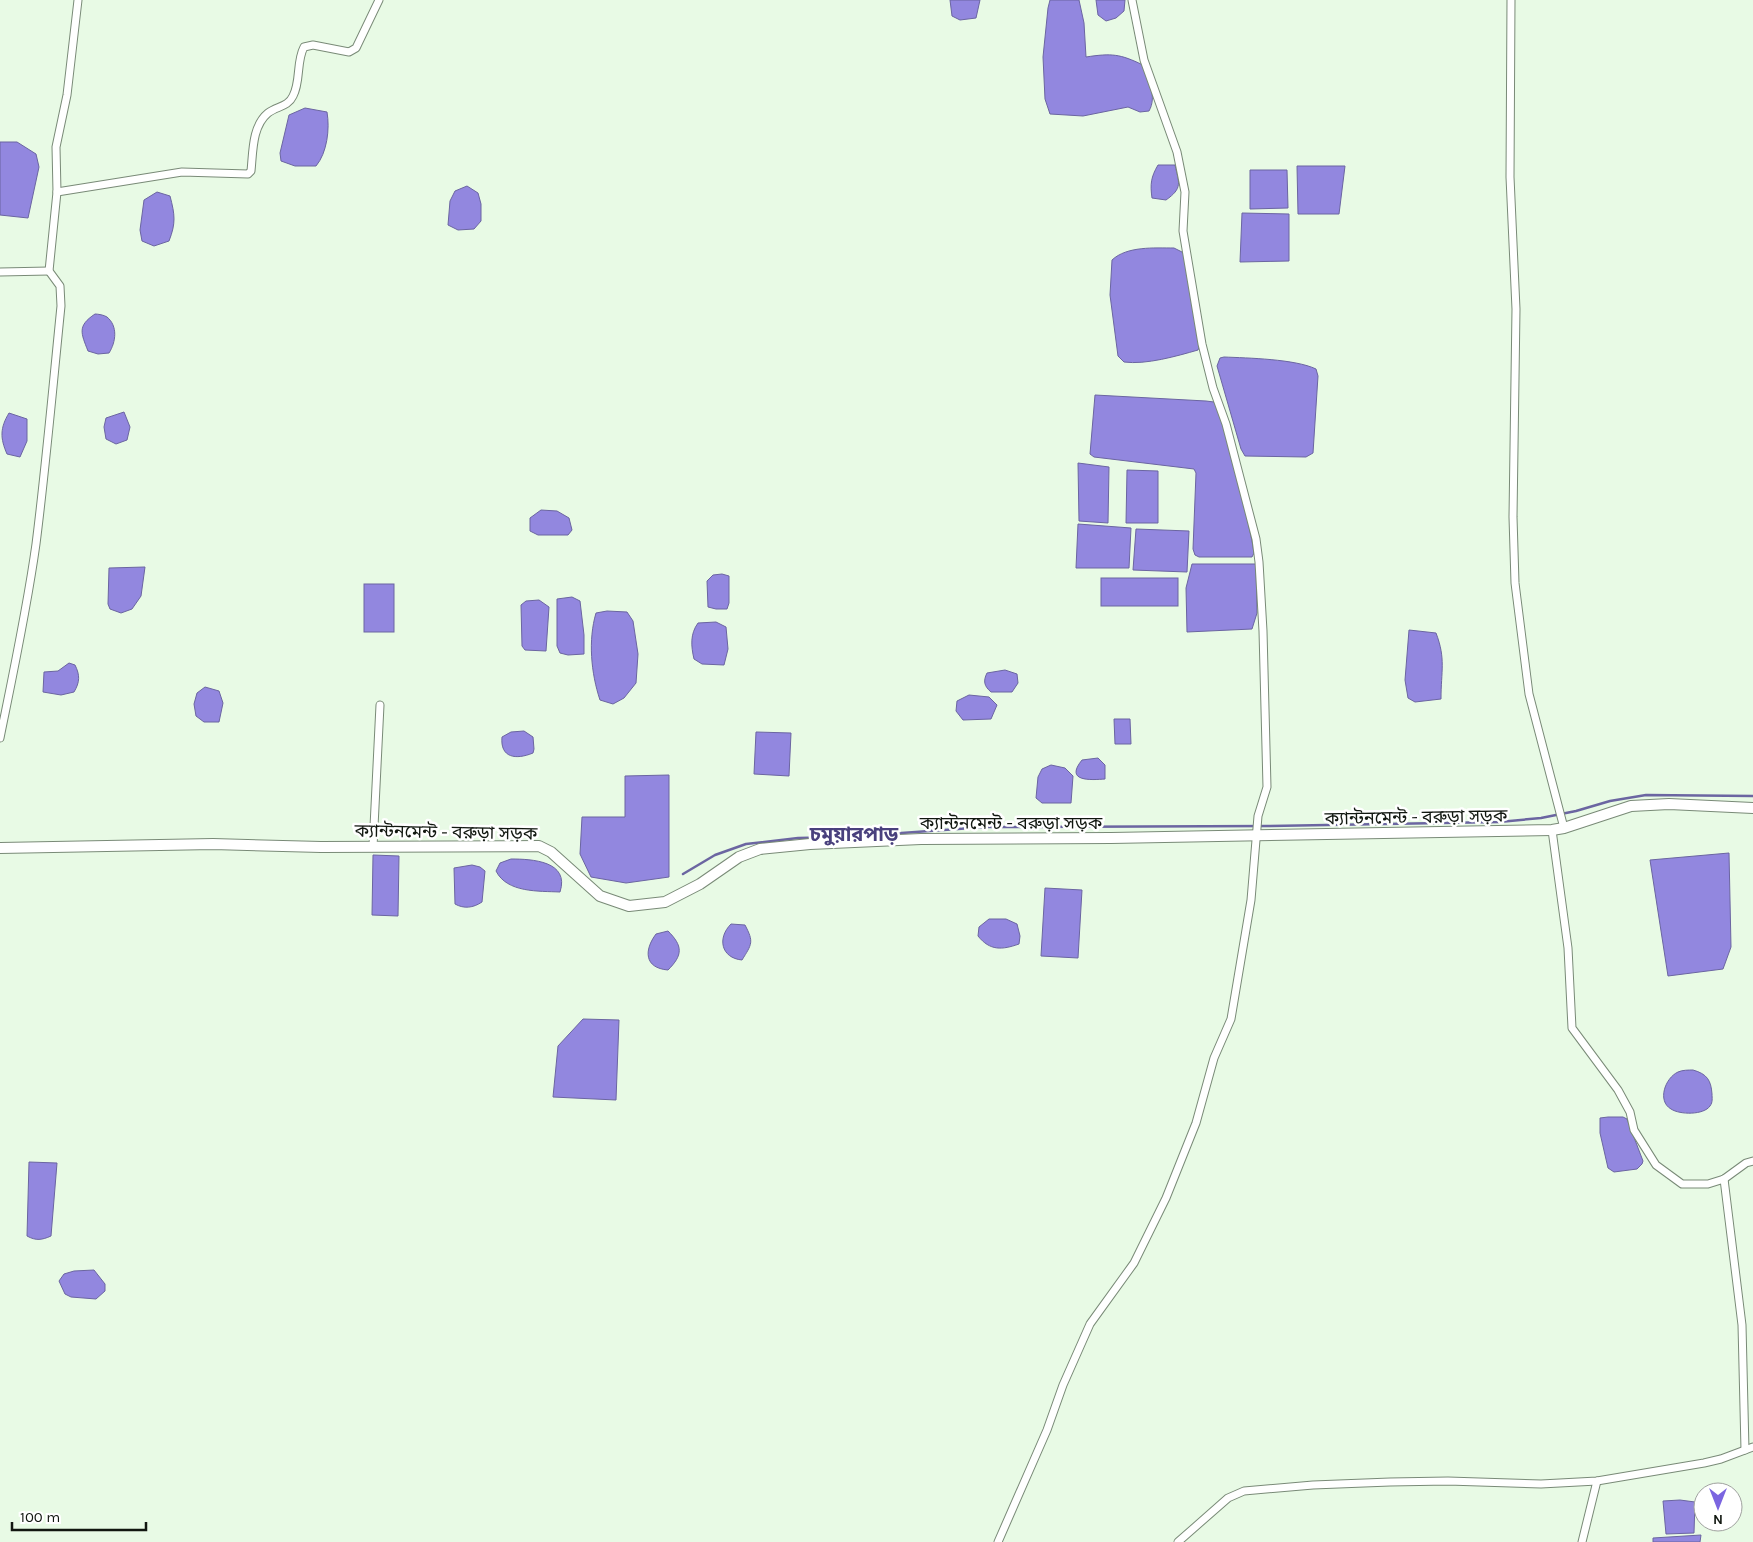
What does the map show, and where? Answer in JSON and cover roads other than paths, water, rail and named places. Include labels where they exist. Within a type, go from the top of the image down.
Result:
[{"type":"main road","name":"ক্যান্টনমেন্ট - বরুড়া সড়ক","points":[[0,848],[213,844],[321,847],[539,846],[551,852],[600,896],[629,906],[665,902],[700,884],[739,857],[760,849],[810,844],[921,840],[1028,840],[1552,830],[1564,828],[1630,806],[1669,804],[1753,808]]},
{"type":"street","points":[[0,738],[20,642],[36,545],[49,427],[61,306],[60,286],[49,271],[57,192],[56,147],[67,95],[78,0]]},
{"type":"street","points":[[57,192],[182,172],[248,174],[252,171],[255,135],[262,120],[268,113],[290,102],[295,93],[301,53],[304,47],[313,45],[349,52],[353,51],[379,0]]},
{"type":"street","points":[[998,1542],[1090,1324],[1134,1263],[1166,1198],[1196,1123],[1214,1058],[1231,1019],[1251,900],[1258,816],[1267,787],[1263,631],[1256,539],[1226,424],[1202,344],[1183,230],[1185,192],[1177,152],[1144,60],[1132,0]]},
{"type":"street","points":[[1511,0],[1510,176],[1516,309],[1514,583],[1529,694],[1564,828]]},
{"type":"street","points":[[0,272],[49,271]]},
{"type":"street","points":[[373,847],[380,705]]},
{"type":"street","points":[[1552,830],[1568,948],[1572,1028],[1618,1090],[1630,1112],[1634,1130],[1656,1165],[1682,1184],[1708,1184],[1724,1179],[1746,1163],[1753,1161]]},
{"type":"street","points":[[1724,1179],[1742,1325],[1744,1450]]},
{"type":"street","points":[[1178,1542],[1228,1498],[1244,1491],[1313,1485],[1409,1482],[1448,1481],[1541,1484],[1597,1481],[1704,1463],[1753,1447]]},
{"type":"street","points":[[1582,1542],[1597,1481]]},
{"type":"waterway","points":[[683,874],[715,855],[746,844],[798,838],[845,837],[986,827],[1269,826],[1499,822],[1541,818],[1576,811],[1610,801],[1646,795],[1753,796]]},
{"type":"district","name":"চমুয়ারপাড়","points":[[854,834]]}]
